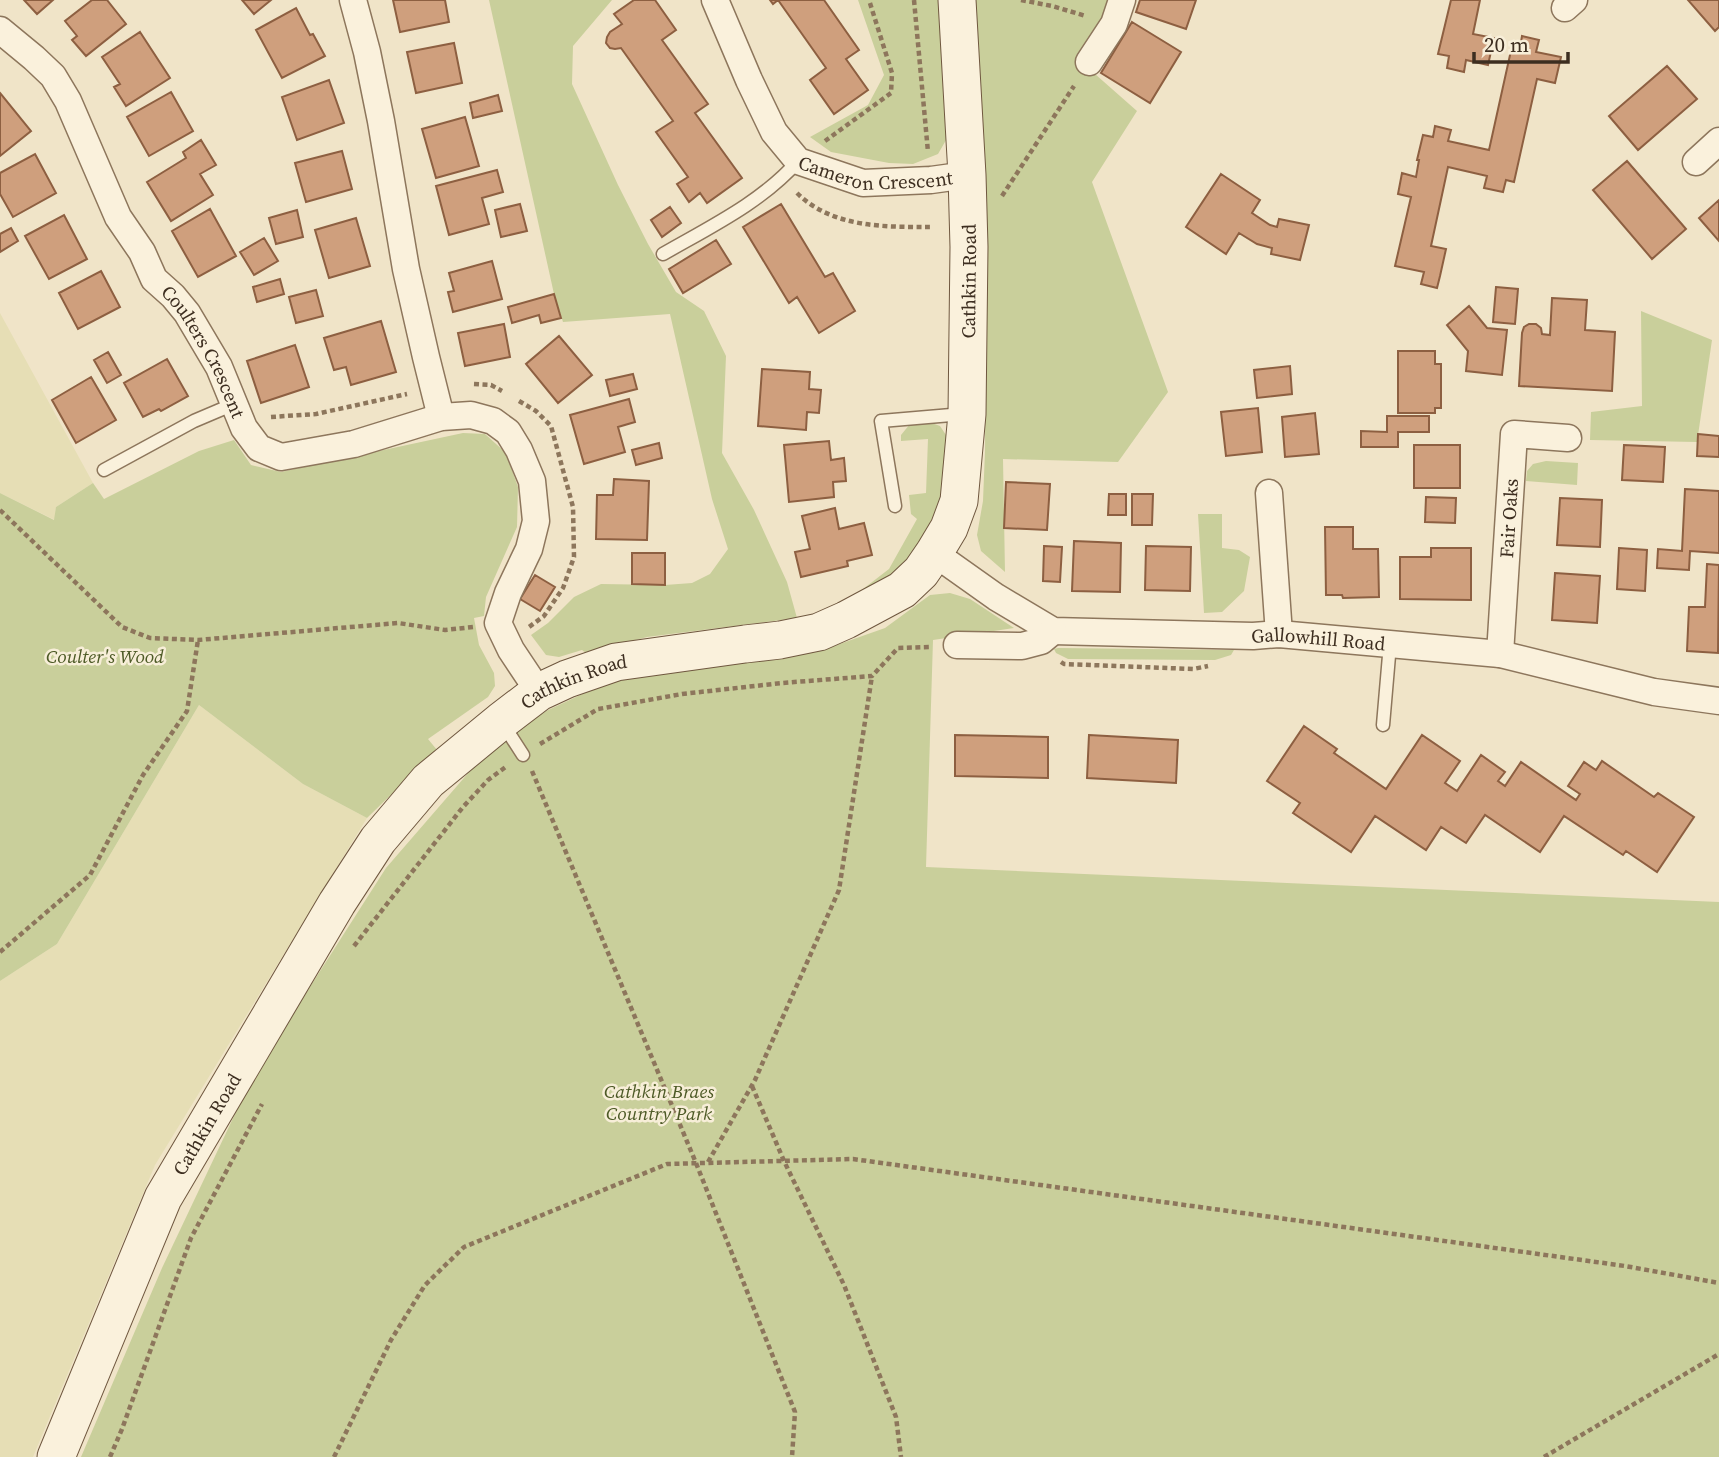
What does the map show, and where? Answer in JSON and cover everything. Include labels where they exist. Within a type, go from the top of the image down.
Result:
[{"type":"main road","name":"Cathkin Road","points":[[57,1457],[163,1198],[337,903],[378,840],[428,781],[540,692],[585,671],[617,662],[780,640],[819,632],[854,617],[902,590],[921,572],[934,553],[959,501],[967,414],[969,247],[957,0]]},
{"type":"street","points":[[354,0],[381,121],[406,269],[442,417]]},
{"type":"street","name":"Cameron Crescent","points":[[715,0],[791,169],[863,183],[931,180],[967,175]]},
{"type":"street","points":[[1089,62],[1118,12]]},
{"type":"street","name":"Coulters Crescent","points":[[0,30],[52,76],[68,101],[118,217],[142,252],[155,279],[187,313],[219,367],[239,416],[259,448],[281,457],[354,444],[442,417],[471,415],[493,421],[508,432],[533,481],[536,521],[529,549],[508,593],[503,633]]},
{"type":"street","points":[[1696,162],[1719,141]]},
{"type":"street","name":"Fair Oaks","points":[[1500,654],[1514,434],[1568,438]]},
{"type":"street","points":[[1269,493],[1279,634]]},
{"type":"street","name":"Gallowhill Road","points":[[934,553],[996,597],[1053,631],[1254,636],[1279,634],[1500,654],[1654,692],[1719,701]]},
{"type":"street","points":[[957,645],[1022,646],[1041,641],[1053,631]]},
{"type":"street","points":[[503,633],[540,692]]},
{"type":"lane","points":[[663,254],[743,208],[791,169]]},
{"type":"lane","points":[[104,470],[214,411],[239,416]]},
{"type":"lane","points":[[895,506],[881,421],[967,414]]},
{"type":"lane","points":[[1383,725],[1390,644]]},
{"type":"lane","points":[[501,721],[523,755]]},
{"type":"path","points":[[869,0],[892,73],[891,93],[791,169],[799,195],[815,209],[857,224],[932,227]]},
{"type":"path","points":[[1021,0],[1052,6],[1118,12]]},
{"type":"path","points":[[999,201],[1089,62]]},
{"type":"path","points":[[239,416],[316,414],[434,388],[476,384],[491,385],[502,391]]},
{"type":"path","points":[[0,510],[122,627],[149,638],[198,640],[398,622],[446,630],[503,633],[544,616],[564,588],[574,557],[573,508],[551,426],[536,411],[513,398]]},
{"type":"path","points":[[0,952],[90,876],[143,775],[187,711],[198,640]]},
{"type":"path","points":[[708,1163],[751,1085],[839,890],[872,676],[898,649],[957,645]]},
{"type":"path","points":[[348,953],[463,807],[488,780],[598,709],[682,694],[872,676]]},
{"type":"path","points":[[523,755],[696,1163],[795,1412],[792,1457]]},
{"type":"path","points":[[751,1085],[784,1161],[844,1285],[896,1417],[901,1457]]},
{"type":"path","points":[[110,1457],[191,1238],[267,1093]]},
{"type":"path","points":[[334,1457],[391,1340],[425,1285],[464,1247],[667,1164],[853,1159],[1625,1266],[1719,1283]]},
{"type":"path","points":[[1544,1457],[1719,1354]]},
{"type":"shaded area","points":[[0,313],[93,483],[56,507],[55,520],[0,493]]},
{"type":"shaded area","points":[[199,705],[303,784],[367,818],[155,1165],[33,1457],[0,1457],[0,981],[57,944]]},
{"type":"green space","points":[[489,0],[612,0],[573,46],[572,84],[648,244],[676,292],[704,311],[726,356],[722,453],[754,510],[787,582],[797,618],[647,637],[559,657],[546,655],[531,635],[548,623],[574,597],[601,584],[692,583],[710,574],[728,549],[712,499],[670,314],[563,322],[554,294]]},
{"type":"green space","points":[[858,0],[938,0],[949,135],[938,154],[913,164],[889,163],[831,152],[810,137],[868,105],[884,75]]},
{"type":"green space","points":[[968,0],[1114,0],[1080,64],[1137,111],[1092,182],[1168,392],[1118,462],[1003,459],[1005,572],[981,551],[977,535],[983,501],[985,451],[986,240]]},
{"type":"green space","points":[[1641,311],[1712,340],[1697,442],[1590,440],[1591,412],[1642,406]]},
{"type":"green space","points":[[929,422],[940,426],[950,441],[940,508],[905,564],[875,589],[850,599],[889,569],[917,519],[911,514],[909,495],[926,493],[928,439],[901,441],[901,435],[910,424]]},
{"type":"green space","name":"Coulter's Wood","points":[[463,433],[485,434],[506,453],[518,487],[517,527],[486,597],[484,616],[474,618],[479,645],[494,673],[495,686],[488,697],[428,739],[437,750],[367,818],[303,784],[199,705],[57,944],[0,981],[0,493],[54,520],[56,507],[93,483],[104,499],[199,451],[234,440],[251,465],[281,472]]},
{"type":"green space","points":[[1546,461],[1578,463],[1577,485],[1526,481],[1527,471],[1533,464]]},
{"type":"green space","points":[[1198,514],[1222,514],[1222,548],[1239,550],[1250,557],[1244,591],[1222,612],[1204,613]]},
{"type":"green space","name":"Cathkin Braes Country Park","points":[[950,593],[970,599],[1014,628],[933,640],[926,867],[1719,902],[1719,1457],[81,1457],[162,1268],[253,1076],[386,868],[489,749],[546,711],[604,684],[639,675],[817,652],[885,628],[930,595]]},
{"type":"green space","points":[[1054,649],[1234,650],[1231,655],[1215,660],[1068,659],[1056,653]]},
{"type":"building","points":[[24,0],[53,0],[37,14]]},
{"type":"building","points":[[92,0],[107,0],[126,24],[86,56],[72,40],[77,36],[65,21]]},
{"type":"building","points":[[242,0],[271,0],[254,14]]},
{"type":"building","points":[[393,0],[445,0],[449,22],[400,32]]},
{"type":"building","points":[[634,0],[655,0],[676,30],[662,40],[708,104],[695,113],[742,178],[707,203],[700,193],[689,202],[677,184],[688,177],[656,132],[673,121],[621,48],[610,48],[606,43],[610,32],[622,24],[614,14]]},
{"type":"building","points":[[778,0],[824,0],[859,50],[846,59],[868,90],[834,114],[810,80],[826,68]]},
{"type":"building","points":[[1140,0],[1196,0],[1186,29],[1136,12]]},
{"type":"building","points":[[1451,0],[1480,0],[1473,34],[1494,38],[1488,65],[1466,60],[1464,72],[1447,68],[1449,56],[1438,54]]},
{"type":"building","points":[[1688,0],[1719,0],[1719,27],[1715,31]]},
{"type":"building","points":[[296,8],[325,56],[282,78],[256,30]]},
{"type":"building","points":[[1132,22],[1181,52],[1150,103],[1101,73]]},
{"type":"building","points":[[140,32],[170,78],[126,106],[114,87],[120,84],[102,57]]},
{"type":"building","points":[[1522,36],[1539,40],[1536,52],[1561,57],[1555,83],[1537,79],[1514,182],[1506,180],[1503,192],[1484,188],[1487,176],[1448,167],[1431,246],[1446,249],[1440,276],[1437,288],[1421,284],[1424,272],[1395,266],[1411,197],[1398,194],[1402,173],[1416,177],[1423,135],[1433,137],[1435,126],[1451,130],[1448,141],[1489,150],[1512,46],[1520,48]]},
{"type":"building","points":[[454,43],[462,83],[416,93],[407,52]]},
{"type":"building","points":[[1667,66],[1697,99],[1638,150],[1609,116]]},
{"type":"building","points":[[329,80],[344,123],[297,140],[282,97]]},
{"type":"building","points":[[171,92],[193,131],[149,156],[127,117]]},
{"type":"building","points":[[0,93],[31,131],[0,156]]},
{"type":"building","points":[[498,95],[502,111],[473,118],[470,103]]},
{"type":"building","points":[[465,117],[479,166],[436,178],[422,129]]},
{"type":"building","points":[[201,140],[216,165],[200,174],[213,195],[171,221],[147,182],[186,158],[183,152]]},
{"type":"building","points":[[342,151],[352,189],[306,202],[295,163]]},
{"type":"building","points":[[35,154],[56,193],[13,217],[0,194],[0,173]]},
{"type":"building","points":[[1627,161],[1686,229],[1652,259],[1593,190]]},
{"type":"building","points":[[497,170],[503,192],[482,198],[489,224],[449,235],[436,186]]},
{"type":"building","points":[[1221,174],[1260,200],[1252,213],[1270,225],[1277,227],[1279,219],[1309,225],[1300,260],[1271,254],[1272,248],[1257,244],[1239,233],[1226,254],[1186,227]]},
{"type":"building","points":[[1719,200],[1719,241],[1699,218]]},
{"type":"building","points":[[520,204],[527,231],[501,237],[495,210]]},
{"type":"building","points":[[781,204],[825,277],[833,273],[855,311],[819,333],[797,297],[789,303],[743,227]]},
{"type":"building","points":[[670,207],[681,223],[662,237],[651,220]]},
{"type":"building","points":[[210,209],[236,256],[198,277],[172,231]]},
{"type":"building","points":[[297,210],[303,237],[276,244],[269,218]]},
{"type":"building","points":[[64,215],[87,259],[49,279],[25,236]]},
{"type":"building","points":[[356,218],[370,266],[329,278],[315,230]]},
{"type":"building","points":[[11,228],[18,241],[0,252],[0,234]]},
{"type":"building","points":[[264,238],[278,261],[254,275],[240,252]]},
{"type":"building","points":[[716,240],[731,264],[683,293],[669,269]]},
{"type":"building","points":[[492,261],[502,299],[453,312],[448,292],[454,291],[449,273]]},
{"type":"building","points":[[101,271],[120,307],[78,329],[59,293]]},
{"type":"building","points":[[280,279],[284,294],[257,302],[253,287]]},
{"type":"building","points":[[1496,287],[1518,289],[1515,324],[1493,322]]},
{"type":"building","points":[[316,290],[323,316],[296,323],[289,297]]},
{"type":"building","points":[[554,294],[561,318],[541,323],[539,315],[512,323],[508,307]]},
{"type":"building","points":[[1552,298],[1587,300],[1585,330],[1615,332],[1612,391],[1519,386],[1524,327],[1536,324],[1541,328],[1542,334],[1550,335]]},
{"type":"building","points":[[1469,306],[1487,328],[1507,330],[1502,375],[1466,371],[1468,351],[1447,325]]},
{"type":"building","points":[[381,321],[396,372],[351,385],[346,367],[334,370],[324,338]]},
{"type":"building","points":[[504,324],[510,357],[465,366],[458,333]]},
{"type":"building","points":[[559,336],[592,375],[558,403],[526,364]]},
{"type":"building","points":[[295,345],[309,387],[261,403],[247,361]]},
{"type":"building","points":[[1398,351],[1435,351],[1435,364],[1441,364],[1441,408],[1435,408],[1435,413],[1398,413]]},
{"type":"building","points":[[108,352],[121,375],[107,383],[94,360]]},
{"type":"building","points":[[167,359],[188,396],[161,411],[159,409],[143,417],[124,383]]},
{"type":"building","points":[[1290,366],[1292,394],[1257,398],[1254,370]]},
{"type":"building","points":[[762,369],[810,372],[809,389],[821,390],[819,413],[807,412],[806,430],[758,426]]},
{"type":"building","points":[[633,374],[637,389],[610,396],[606,380]]},
{"type":"building","points":[[91,377],[116,420],[76,443],[52,400]]},
{"type":"building","points":[[629,399],[635,422],[618,427],[625,452],[584,464],[570,415]]},
{"type":"building","points":[[1258,408],[1262,452],[1226,456],[1221,412]]},
{"type":"building","points":[[1315,413],[1319,454],[1285,457],[1282,417]]},
{"type":"building","points":[[1387,416],[1429,416],[1429,432],[1398,432],[1398,447],[1361,447],[1361,431],[1387,432]]},
{"type":"building","points":[[1698,434],[1719,436],[1719,457],[1697,456]]},
{"type":"building","points":[[829,441],[831,460],[844,458],[846,481],[833,482],[834,497],[789,502],[784,445]]},
{"type":"building","points":[[659,443],[662,458],[636,465],[632,450]]},
{"type":"building","points":[[1414,445],[1460,445],[1460,488],[1414,488]]},
{"type":"building","points":[[1624,445],[1665,447],[1663,482],[1622,480]]},
{"type":"building","points":[[614,479],[649,481],[647,540],[596,539],[597,495],[613,495]]},
{"type":"building","points":[[1006,482],[1050,484],[1047,530],[1004,528]]},
{"type":"building","points":[[1685,489],[1719,491],[1719,553],[1690,551],[1689,570],[1657,568],[1658,549],[1682,551]]},
{"type":"building","points":[[1109,494],[1126,494],[1126,515],[1108,515]]},
{"type":"building","points":[[1132,494],[1153,494],[1152,525],[1132,525]]},
{"type":"building","points":[[1426,497],[1456,498],[1455,523],[1425,522]]},
{"type":"building","points":[[1560,498],[1602,500],[1600,547],[1557,545]]},
{"type":"building","points":[[835,508],[839,529],[864,523],[872,555],[847,561],[848,566],[801,577],[795,552],[810,549],[802,516]]},
{"type":"building","points":[[1325,527],[1353,527],[1353,549],[1378,549],[1379,597],[1343,598],[1342,595],[1326,595]]},
{"type":"building","points":[[1074,541],[1121,543],[1120,592],[1072,591]]},
{"type":"building","points":[[1044,546],[1062,547],[1060,582],[1043,581]]},
{"type":"building","points":[[1146,546],[1191,547],[1190,591],[1145,590]]},
{"type":"building","points":[[1431,548],[1471,548],[1471,600],[1400,599],[1400,557],[1431,557]]},
{"type":"building","points":[[1619,548],[1647,550],[1645,591],[1617,589]]},
{"type":"building","points":[[632,553],[665,553],[665,585],[632,584]]},
{"type":"building","points":[[1707,564],[1719,565],[1718,653],[1687,651],[1689,607],[1705,607]]},
{"type":"building","points":[[1555,573],[1600,576],[1597,623],[1552,620]]},
{"type":"building","points":[[535,575],[555,587],[540,611],[520,599]]},
{"type":"building","points":[[1304,726],[1337,749],[1334,753],[1386,789],[1422,735],[1460,761],[1445,783],[1457,791],[1481,755],[1505,772],[1498,781],[1505,786],[1521,762],[1576,800],[1580,794],[1568,786],[1584,762],[1596,770],[1602,761],[1654,797],[1658,793],[1694,817],[1657,872],[1626,851],[1623,855],[1564,816],[1540,852],[1485,815],[1466,843],[1441,827],[1426,850],[1375,816],[1351,852],[1293,813],[1300,803],[1267,781]]},
{"type":"building","points":[[955,735],[1048,737],[1048,778],[955,776]]},
{"type":"building","points":[[1089,735],[1178,740],[1176,783],[1087,778]]}]
